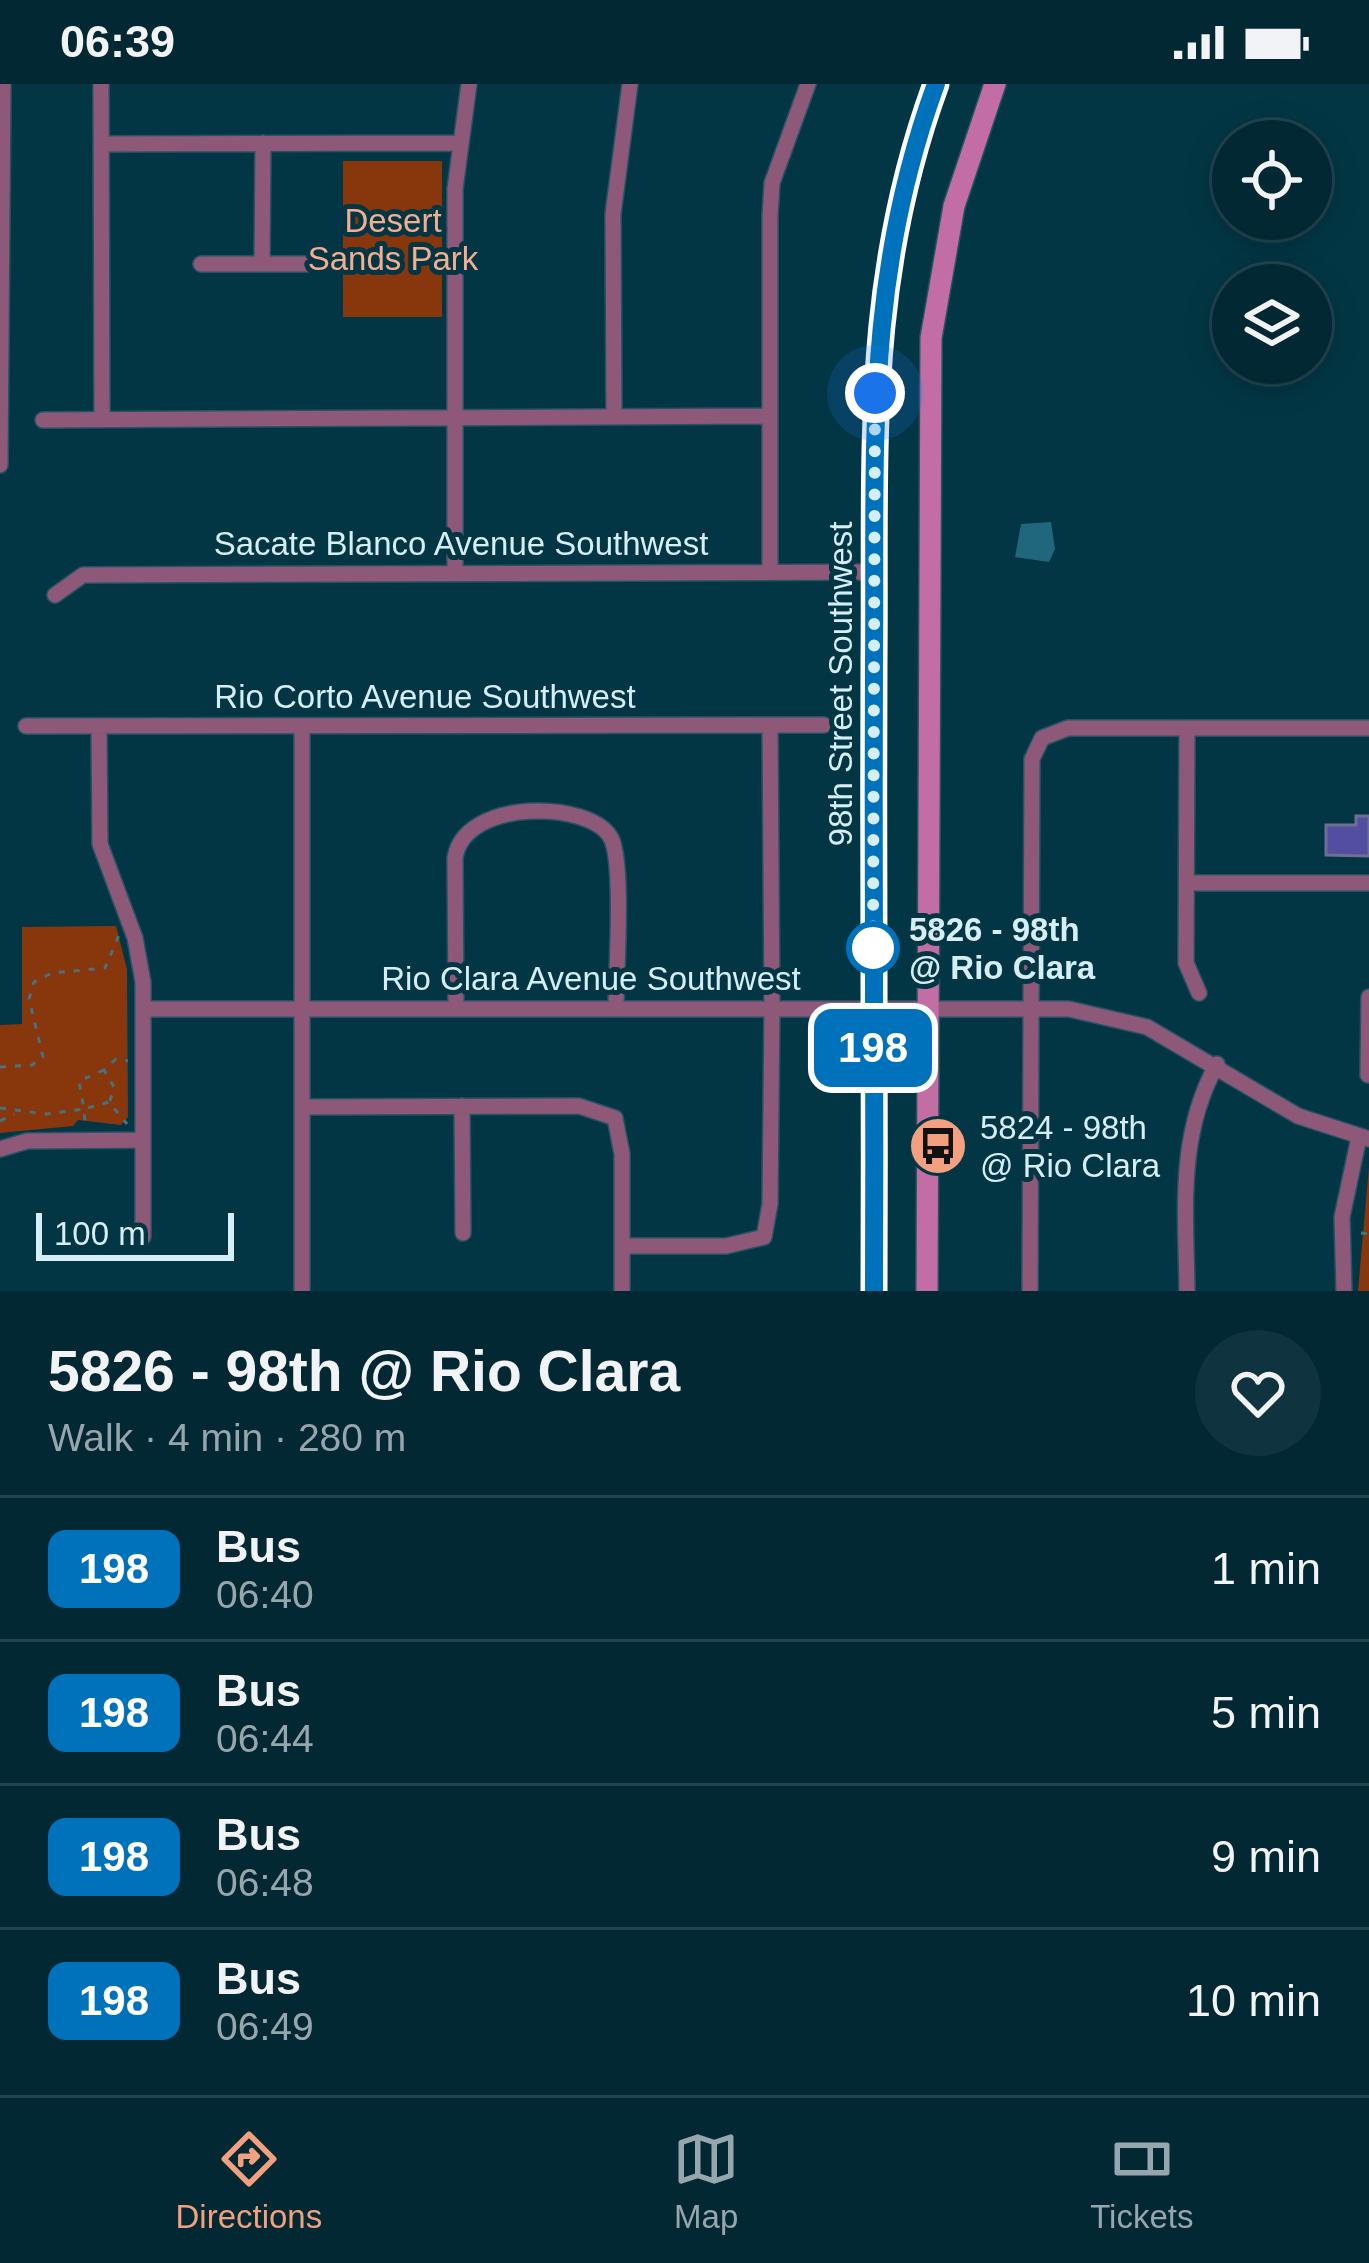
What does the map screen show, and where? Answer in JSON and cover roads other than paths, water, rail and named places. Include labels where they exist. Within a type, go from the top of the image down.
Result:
[{"type":"main road","name":"98th Street Southwest","points":[[874,1291],[878,320],[900,196],[935,84]]},
{"type":"main road","points":[[927,1291],[931,338],[954,206],[994,84]]},
{"type":"street","points":[[0,464],[2,84]]},
{"type":"street","points":[[101,84],[102,420]]},
{"type":"street","points":[[455,573],[454,208],[469,84]]},
{"type":"street","points":[[614,417],[613,214],[630,84]]},
{"type":"street","points":[[770,572],[772,183],[808,84]]},
{"type":"street","points":[[262,264],[263,143]]},
{"type":"street","points":[[101,144],[460,143]]},
{"type":"street","points":[[201,264],[323,264]]},
{"type":"street","points":[[43,420],[769,416]]},
{"type":"street","name":"Sacate Blanco Avenue Southwest","points":[[55,595],[83,575],[874,572]]},
{"type":"street","points":[[622,1246],[726,1246],[764,1237],[770,1204],[770,725]]},
{"type":"street","name":"Rio Corto Avenue Southwest","points":[[26,727],[824,725]]},
{"type":"street","points":[[99,726],[100,844],[135,938],[143,1009],[143,1237]]},
{"type":"street","points":[[302,726],[302,1291]]},
{"type":"street","points":[[1030,1291],[1032,759],[1042,738],[1068,728],[1369,728]]},
{"type":"street","points":[[1187,729],[1186,963],[1199,993]]},
{"type":"street","points":[[456,1008],[457,847],[482,818],[536,814],[584,816],[611,838],[616,858],[616,1008]]},
{"type":"street","points":[[1187,883],[1369,883]]},
{"type":"street","points":[[1368,1075],[1369,997]]},
{"type":"street","name":"Rio Clara Avenue Southwest","points":[[143,1009],[1030,1007],[1108,1015],[1147,1027],[1217,1064],[1298,1116],[1364,1138]]},
{"type":"street","points":[[1187,1291],[1187,1142],[1200,1094],[1217,1064]]},
{"type":"street","points":[[462,1106],[463,1234]]},
{"type":"street","points":[[302,1107],[579,1106],[615,1118],[622,1154],[622,1291]]},
{"type":"street","points":[[1344,1291],[1342,1217],[1364,1138]]},
{"type":"street","points":[[0,1149],[27,1141],[143,1140]]},
{"type":"water","points":[[1051,522],[1055,549],[1049,562],[1015,557],[1021,524]]},
{"type":"place","name":"5826 - 98th @ Rio Clara","points":[[873,948]]},
{"type":"place","name":"5824 - 98th @ Rio Clara","points":[[938,1146]]},
{"type":"park label","name":"Desert Sands Park","points":[[393,239]]}]
